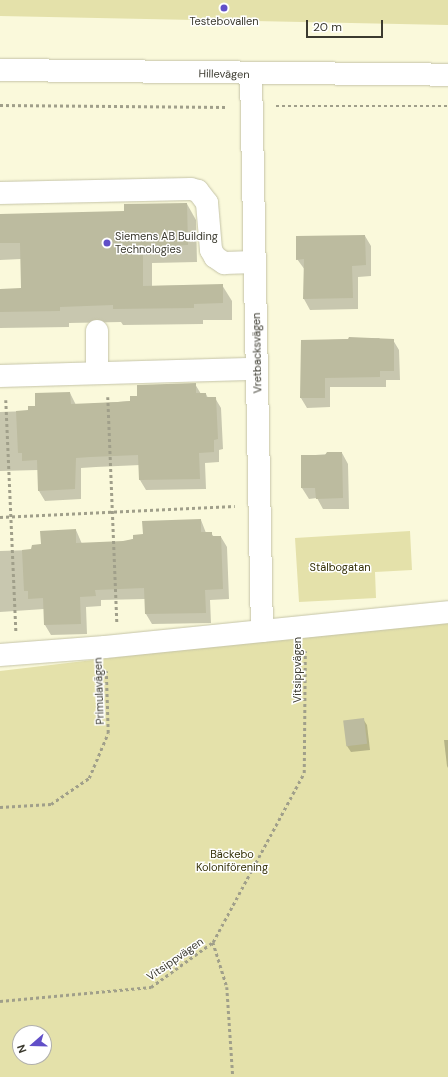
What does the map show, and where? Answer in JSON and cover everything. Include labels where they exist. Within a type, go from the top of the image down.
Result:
[{"type":"street","name":"Hillevägen","points":[[0,70],[448,75]]},
{"type":"street","name":"Vretbacksvägen","points":[[251,74],[262,632]]},
{"type":"street","points":[[0,193],[191,189],[198,191],[207,203],[211,250],[215,257],[224,263],[255,262]]},
{"type":"street","points":[[97,331],[102,372]]},
{"type":"street","points":[[3,375],[258,369]]},
{"type":"street","points":[[8,654],[262,632],[448,612]]},
{"type":"path","points":[[0,104],[251,107],[448,106]]},
{"type":"path","name":"Primulavägen","points":[[0,807],[51,804],[89,778],[108,733],[111,646],[112,512],[102,372]]},
{"type":"path","points":[[3,375],[12,516],[8,654]]},
{"type":"path","points":[[0,517],[259,505]]},
{"type":"path","name":"Vitsippvägen","points":[[0,1001],[151,987],[213,942],[304,773],[305,627]]},
{"type":"path","points":[[213,942],[226,988],[233,1077]]},
{"type":"green space","name":"Testebovallen","points":[[0,0],[448,0],[448,25],[0,16]]},
{"type":"green space","name":"Stålbogatan","points":[[410,531],[412,570],[375,572],[376,598],[299,602],[295,538]]},
{"type":"green space","name":"Bäckebo Koloniförening","points":[[448,618],[448,1077],[0,1077],[0,671]]},
{"type":"building","name":"Siemens AB Building Technologies","points":[[187,203],[188,245],[143,247],[143,286],[223,284],[223,303],[194,304],[194,308],[113,309],[113,305],[60,307],[60,311],[0,312],[0,289],[21,288],[20,243],[0,243],[0,214],[124,211],[124,204]]},
{"type":"building","points":[[365,235],[366,265],[352,266],[353,298],[303,299],[304,259],[296,260],[296,236]]},
{"type":"building","points":[[349,337],[394,339],[394,371],[380,371],[380,377],[325,378],[325,398],[300,398],[301,340],[348,339]]},
{"type":"building","points":[[196,383],[196,393],[206,393],[206,397],[216,397],[218,439],[214,440],[214,452],[199,453],[200,479],[139,480],[138,455],[76,458],[75,489],[38,491],[37,460],[22,461],[22,453],[18,453],[16,411],[28,410],[28,406],[35,406],[35,393],[70,392],[71,404],[118,402],[130,401],[130,396],[137,396],[137,385]]},
{"type":"building","points":[[327,452],[342,452],[343,498],[316,499],[315,488],[301,488],[301,455],[325,455]]},
{"type":"building","points":[[201,519],[201,532],[212,532],[212,536],[221,536],[223,589],[205,590],[206,613],[145,614],[144,588],[95,590],[96,596],[80,597],[81,624],[44,625],[43,598],[28,599],[28,591],[24,591],[22,550],[31,549],[32,545],[41,544],[40,531],[76,529],[76,543],[123,541],[133,539],[133,535],[143,534],[142,521]]},
{"type":"building","points":[[364,718],[367,744],[346,746],[343,721]]},
{"type":"place","name":"Testebovallen","points":[[224,8]]},
{"type":"place","name":"Siemens AB Building Technologies","points":[[107,243]]}]
